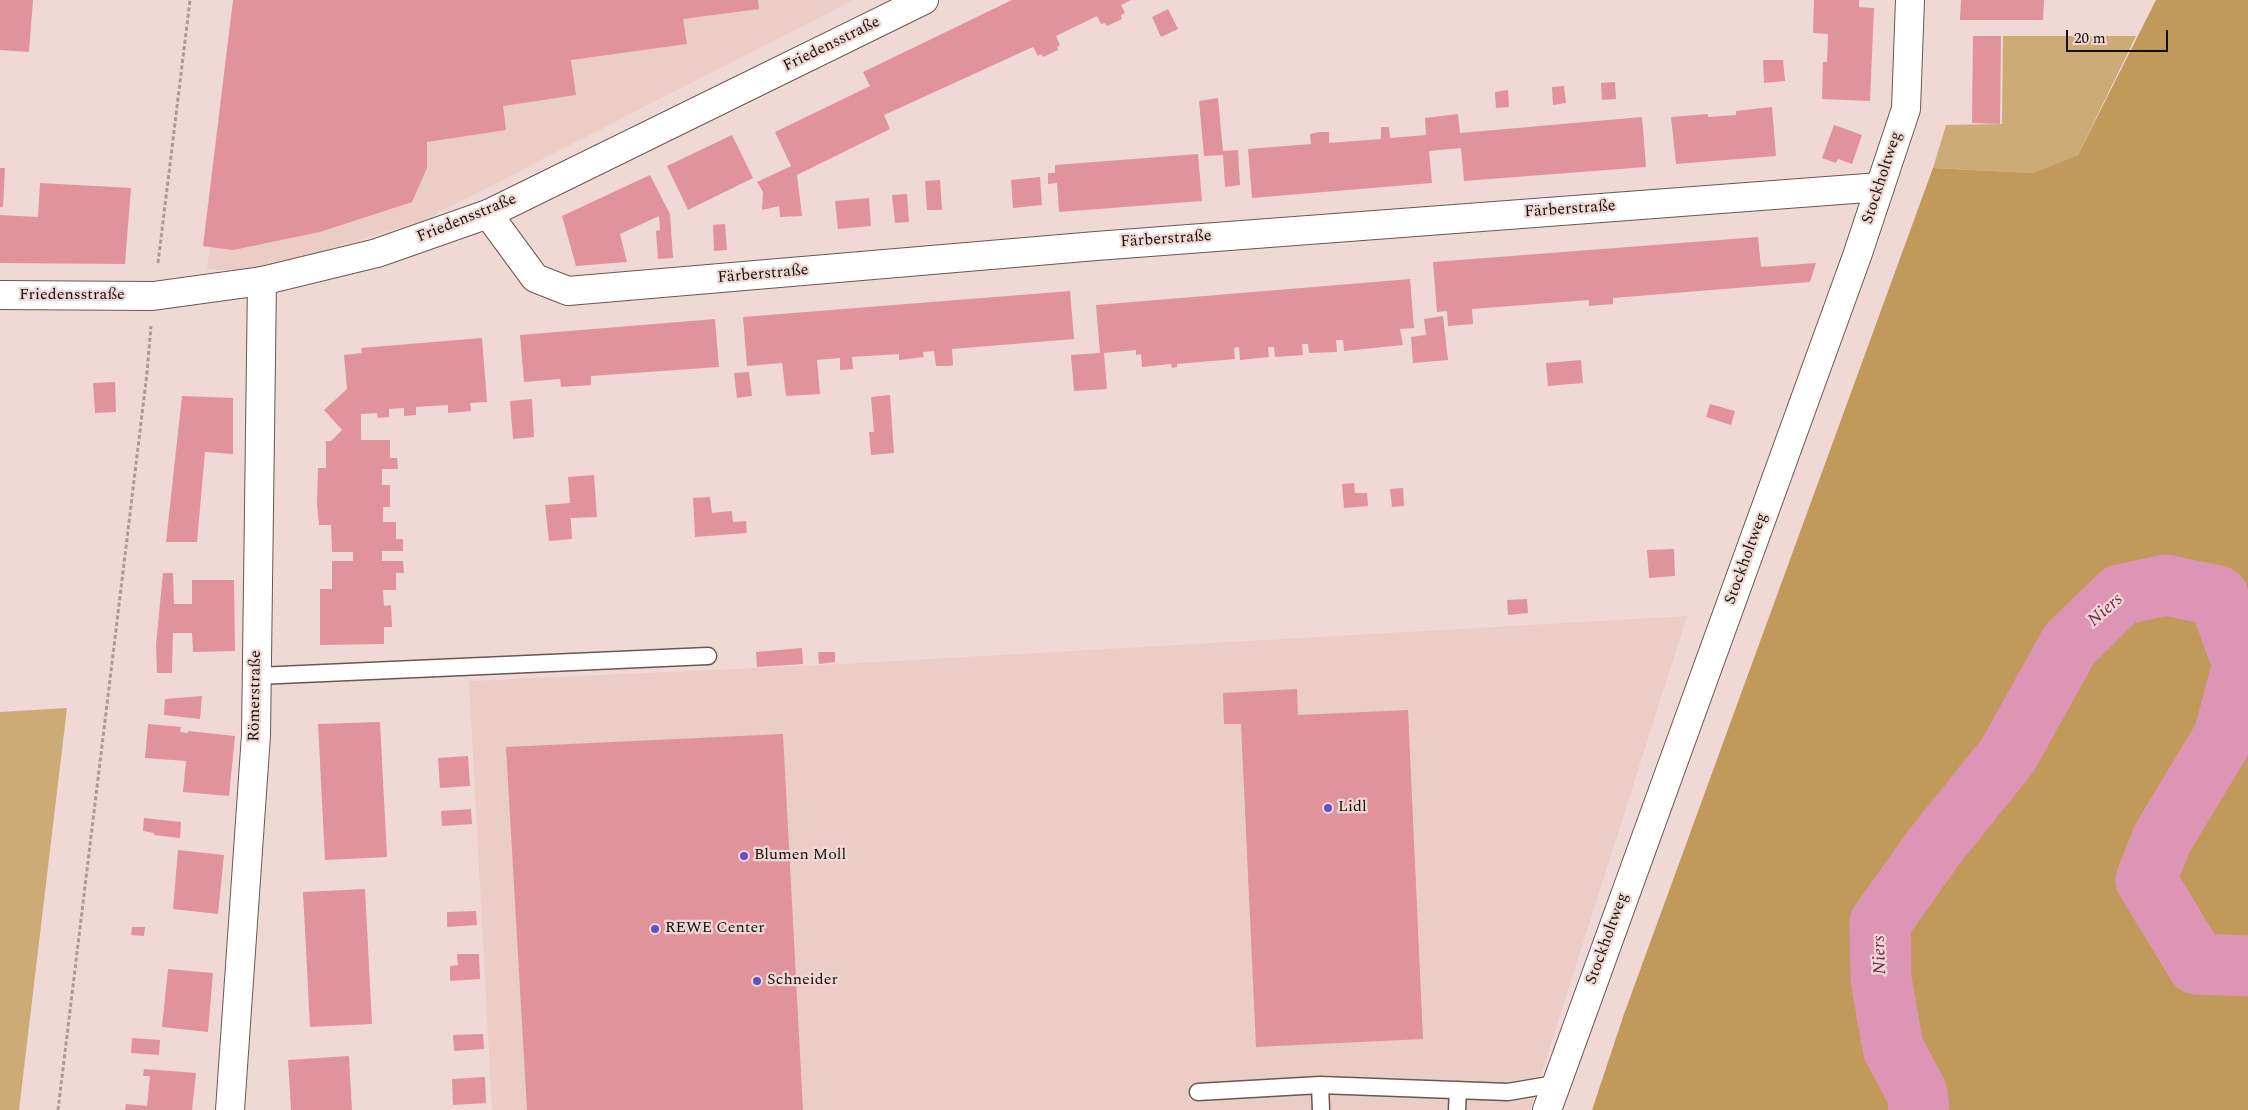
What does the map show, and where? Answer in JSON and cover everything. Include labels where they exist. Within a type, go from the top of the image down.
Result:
[{"type":"street","name":"Friedensstraße","points":[[0,296],[153,296],[262,281],[376,253],[488,214],[924,0]]},
{"type":"street","name":"Stockholtweg","points":[[1547,1110],[1854,265],[1906,109],[1910,0]]},
{"type":"street","name":"Färberstraße","points":[[488,214],[535,278],[568,291],[1096,246],[1880,187]]},
{"type":"street","name":"Römerstraße","points":[[230,1110],[255,745],[262,281]]},
{"type":"lane","points":[[257,676],[708,656]]},
{"type":"lane","points":[[1198,1092],[1320,1085],[1508,1092],[1555,1084]]},
{"type":"lane","points":[[1320,1085],[1321,1110]]},
{"type":"lane","points":[[1457,1110],[1458,1090]]},
{"type":"path","points":[[161,246],[190,0]]},
{"type":"path","points":[[58,1110],[147,373]]},
{"type":"shaded area","points":[[240,0],[853,0],[420,222],[254,271],[207,269]]},
{"type":"shaded area","points":[[2156,0],[2248,0],[2248,1110],[1592,1110],[1624,1014],[1933,168],[2032,173],[2078,155]]},
{"type":"shaded area","points":[[2003,36],[2136,36],[2078,155],[2032,173],[1933,168],[1946,125],[2002,124]]},
{"type":"shaded area","points":[[1687,616],[1530,1110],[492,1110],[469,681],[842,664]]},
{"type":"shaded area","points":[[67,708],[19,1110],[0,1110],[0,712]]},
{"type":"building","points":[[0,0],[33,0],[29,52],[0,50]]},
{"type":"building","points":[[233,0],[758,0],[759,9],[683,19],[687,44],[571,60],[576,95],[503,106],[506,130],[427,142],[427,168],[412,202],[320,232],[233,250],[203,246]]},
{"type":"building","points":[[1012,0],[1131,0],[1121,5],[1125,13],[1121,15],[1122,19],[1107,26],[1105,23],[1101,24],[1097,16],[1056,36],[1060,45],[1057,47],[1058,50],[1043,57],[1041,54],[1038,56],[1033,47],[884,115],[890,129],[797,175],[802,216],[780,217],[779,206],[762,210],[763,192],[757,182],[791,166],[775,132],[870,86],[863,72]]},
{"type":"building","points":[[1814,0],[1859,0],[1859,7],[1874,8],[1870,101],[1822,99],[1823,62],[1827,62],[1828,34],[1813,33]]},
{"type":"building","points":[[1961,0],[2044,0],[2043,20],[1960,20]]},
{"type":"building","points":[[1168,9],[1178,29],[1161,37],[1152,17]]},
{"type":"building","points":[[1973,36],[2001,36],[2000,124],[1972,123]]},
{"type":"building","points":[[1763,60],[1783,60],[1785,81],[1764,83]]},
{"type":"building","points":[[1615,82],[1616,99],[1602,100],[1601,83]]},
{"type":"building","points":[[1564,86],[1566,103],[1553,105],[1552,87]]},
{"type":"building","points":[[1508,90],[1509,107],[1496,108],[1495,92]]},
{"type":"building","points":[[1218,98],[1223,151],[1238,150],[1240,185],[1225,187],[1223,155],[1204,156],[1199,101]]},
{"type":"building","points":[[1772,107],[1776,156],[1676,164],[1671,117],[1708,114],[1708,117],[1736,115],[1736,111]]},
{"type":"building","points":[[1458,114],[1460,133],[1642,117],[1646,167],[1464,181],[1461,148],[1429,151],[1432,183],[1252,198],[1248,149],[1311,144],[1310,134],[1319,132],[1329,132],[1329,143],[1381,139],[1381,127],[1389,127],[1390,138],[1426,135],[1425,118]]},
{"type":"building","points":[[1834,125],[1862,135],[1852,164],[1838,159],[1836,163],[1822,158]]},
{"type":"building","points":[[732,135],[753,178],[688,210],[667,166]]},
{"type":"building","points":[[1198,154],[1202,201],[1059,212],[1057,183],[1048,184],[1048,173],[1055,173],[1055,165]]},
{"type":"building","points":[[0,168],[5,168],[3,207],[0,207]]},
{"type":"building","points":[[650,175],[670,214],[673,258],[658,259],[656,231],[660,230],[659,216],[620,234],[627,262],[576,266],[562,216]]},
{"type":"building","points":[[1040,177],[1042,205],[1013,208],[1011,180]]},
{"type":"building","points":[[940,180],[942,210],[927,210],[925,181]]},
{"type":"building","points":[[40,183],[131,188],[125,264],[0,263],[0,215],[38,217]]},
{"type":"building","points":[[907,194],[909,222],[895,223],[892,195]]},
{"type":"building","points":[[869,198],[871,226],[838,229],[835,201]]},
{"type":"building","points":[[725,224],[727,250],[714,251],[713,225]]},
{"type":"building","points":[[1758,237],[1761,267],[1816,263],[1810,282],[1613,298],[1613,304],[1589,306],[1589,300],[1472,309],[1473,324],[1448,326],[1447,311],[1437,312],[1433,262]]},
{"type":"building","points":[[1410,279],[1414,328],[1400,329],[1403,345],[1344,351],[1343,340],[1336,340],[1337,352],[1309,353],[1308,344],[1302,344],[1303,355],[1275,357],[1274,347],[1268,347],[1269,357],[1240,360],[1239,347],[1234,348],[1235,359],[1177,364],[1177,367],[1172,368],[1171,364],[1142,367],[1141,354],[1136,355],[1136,350],[1104,353],[1107,389],[1074,391],[1071,355],[1100,353],[1096,305]]},
{"type":"building","points":[[1070,291],[1074,339],[952,349],[953,365],[949,366],[936,366],[934,351],[923,352],[924,357],[899,360],[899,354],[852,357],[853,369],[840,370],[840,358],[817,360],[820,394],[786,396],[782,363],[747,366],[743,317]]},
{"type":"building","points":[[1443,316],[1448,360],[1413,363],[1411,337],[1426,335],[1424,319]]},
{"type":"building","points":[[715,319],[719,367],[591,376],[591,385],[561,387],[560,379],[524,382],[520,335]]},
{"type":"building","points":[[482,338],[487,402],[470,403],[471,411],[448,413],[448,405],[416,407],[416,415],[404,416],[404,408],[389,409],[389,417],[378,418],[377,413],[361,414],[361,440],[390,440],[390,458],[397,458],[398,469],[382,469],[382,485],[390,485],[390,507],[383,507],[383,522],[396,522],[396,539],[403,539],[403,551],[382,551],[382,561],[403,561],[404,573],[396,573],[396,590],[383,590],[384,606],[391,605],[392,627],[384,627],[384,644],[320,645],[320,589],[332,589],[332,561],[353,561],[353,552],[332,552],[331,525],[319,525],[317,504],[318,468],[326,468],[326,441],[331,441],[342,430],[324,410],[347,389],[344,355],[362,353],[361,348]]},
{"type":"building","points":[[1581,360],[1583,383],[1548,386],[1546,363]]},
{"type":"building","points":[[749,372],[752,396],[737,398],[734,373]]},
{"type":"building","points":[[115,382],[116,412],[95,413],[93,383]]},
{"type":"building","points":[[890,395],[894,453],[871,455],[869,432],[874,432],[871,397]]},
{"type":"building","points":[[182,396],[233,398],[233,454],[205,452],[197,542],[166,542]]},
{"type":"building","points":[[532,399],[534,437],[513,439],[510,401]]},
{"type":"building","points":[[1710,404],[1735,411],[1731,425],[1706,417]]},
{"type":"building","points":[[594,475],[597,517],[571,518],[570,508],[572,539],[549,541],[545,505],[570,503],[568,477]]},
{"type":"building","points":[[1354,483],[1355,493],[1367,493],[1368,506],[1344,508],[1342,484]]},
{"type":"building","points":[[1403,488],[1404,506],[1392,507],[1390,489]]},
{"type":"building","points":[[710,497],[712,513],[732,511],[733,522],[746,521],[747,533],[695,537],[693,498]]},
{"type":"building","points":[[1674,549],[1675,576],[1649,578],[1647,550]]},
{"type":"building","points":[[163,573],[173,573],[174,604],[192,604],[192,580],[234,580],[235,651],[193,652],[192,633],[173,633],[172,673],[157,673],[156,645]]},
{"type":"building","points":[[1527,599],[1528,613],[1508,615],[1507,600]]},
{"type":"building","points":[[802,648],[803,664],[757,667],[756,652]]},
{"type":"building","points":[[818,652],[835,652],[835,662],[819,664]]},
{"type":"building","name":"Lidl","points":[[1297,689],[1298,715],[1408,710],[1423,1039],[1256,1047],[1241,724],[1224,724],[1223,693]]},
{"type":"building","points":[[202,696],[200,719],[164,715],[165,699]]},
{"type":"building","points":[[380,722],[387,857],[325,860],[318,724]]},
{"type":"building","points":[[148,724],[181,727],[180,732],[188,733],[188,731],[235,736],[229,796],[183,792],[186,761],[145,758]]},
{"type":"building","name":"REWE Center","points":[[783,734],[803,1110],[527,1110],[506,747]]},
{"type":"building","points":[[468,756],[470,786],[440,788],[438,758]]},
{"type":"building","points":[[471,809],[472,824],[442,826],[441,811]]},
{"type":"building","points":[[144,818],[181,822],[180,838],[154,835],[154,833],[143,831]]},
{"type":"building","points":[[178,850],[224,855],[218,914],[173,909]]},
{"type":"building","points":[[365,889],[372,1024],[310,1027],[303,892]]},
{"type":"building","points":[[476,911],[477,925],[447,927],[447,912]]},
{"type":"building","points":[[132,927],[145,927],[144,936],[131,935]]},
{"type":"building","points":[[457,954],[479,954],[480,979],[450,981],[450,966],[458,965]]},
{"type":"building","points":[[168,969],[213,973],[208,1032],[162,1027]]},
{"type":"building","points":[[483,1034],[484,1049],[454,1051],[453,1035]]},
{"type":"building","points":[[132,1038],[160,1040],[159,1055],[131,1053]]},
{"type":"building","points":[[349,1056],[352,1110],[291,1110],[288,1060]]},
{"type":"building","points":[[144,1069],[196,1073],[192,1110],[125,1110],[126,1104],[147,1106],[150,1076],[143,1076]]},
{"type":"building","points":[[485,1077],[486,1103],[453,1105],[452,1079]]},
{"type":"waterway","name":"Niers","points":[[1919,1110],[1917,1093],[1893,1048],[1881,979],[1880,923],[1934,847],[2008,755],[2069,645],[2120,595],[2166,585],[2218,596],[2243,664],[2224,736],[2162,839],[2146,880],[2197,964],[2248,966]]},
{"type":"place","name":"Lidl","points":[[1328,808]]},
{"type":"place","name":"Blumen Moll","points":[[744,856]]},
{"type":"place","name":"REWE Center","points":[[655,929]]},
{"type":"place","name":"Schneider","points":[[757,981]]}]
